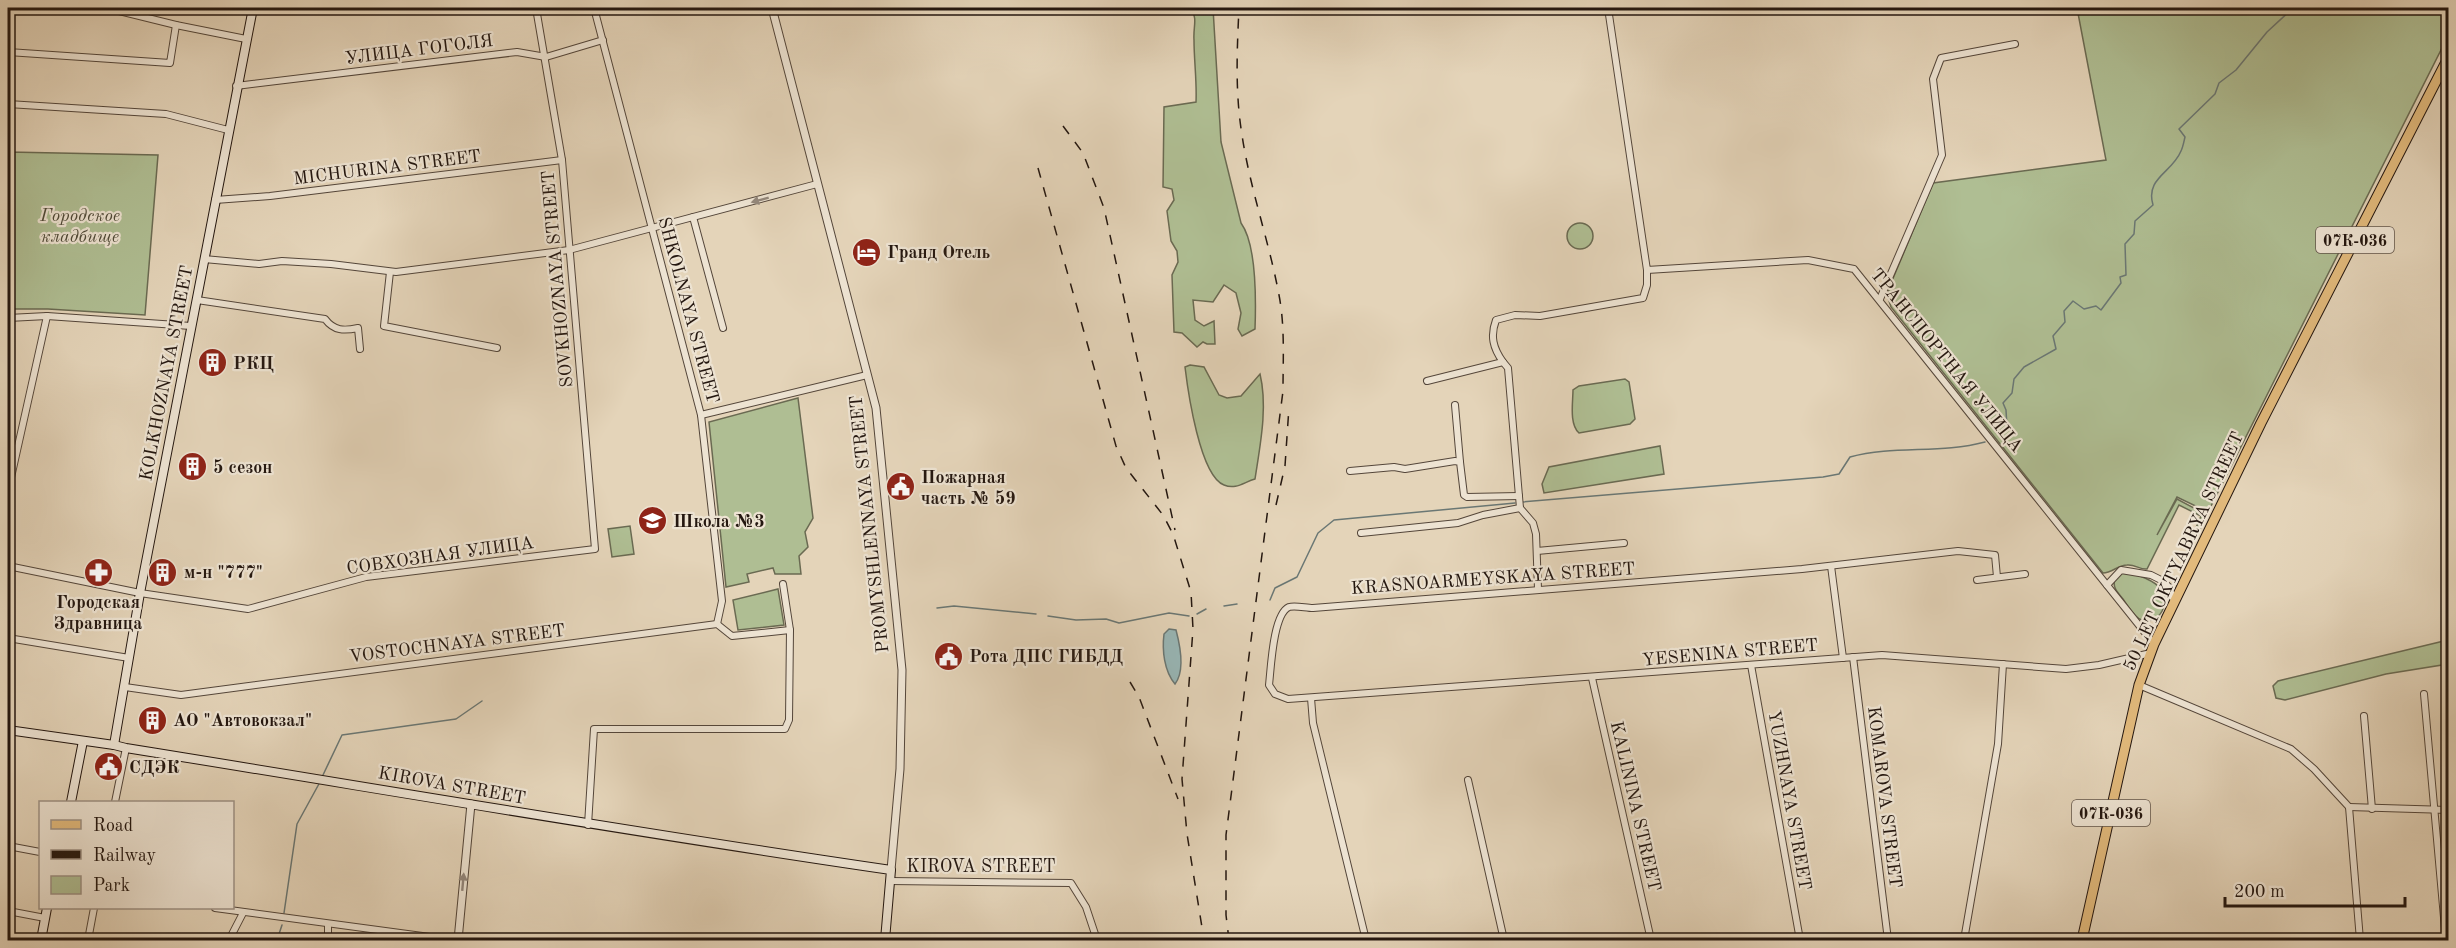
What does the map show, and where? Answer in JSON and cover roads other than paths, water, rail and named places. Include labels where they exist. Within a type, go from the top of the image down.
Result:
[{"type":"main road","name":"KOLKHOZNAYA STREET","points":[[114,745],[140,593],[236,86],[253,8]]},
{"type":"main road","name":"50 LET OKTYABRYA STREET","points":[[2082,940],[2139,686],[2153,648],[2261,423],[2448,58]]},
{"type":"main road","name":"KIROVA STREET","points":[[8,730],[114,745],[588,825],[891,870]]},
{"type":"main road","points":[[70,801],[83,741]]},
{"type":"main road","name":"PROMYSHLENNAYA STREET","points":[[885,940],[891,870]]},
{"type":"main road","points":[[41,940],[47,909]]},
{"type":"street","points":[[107,8],[246,39]]},
{"type":"street","name":"SOVKHOZNAYA STREET","points":[[140,593],[222,607],[248,609],[366,577],[595,549],[562,160],[536,8]]},
{"type":"street","name":"SHKOLNAYA STREET","points":[[594,8],[701,415],[722,602],[717,624]]},
{"type":"street","name":"PROMYSHLENNAYA STREET","points":[[772,8],[876,408],[902,670],[900,769],[891,870]]},
{"type":"street","points":[[1538,589],[1537,551],[1533,523],[1520,508],[1508,368],[1494,350],[1492,330],[1496,320],[1515,315],[1540,316],[1643,298],[1647,285],[1647,270],[1608,8]]},
{"type":"street","points":[[8,52],[170,63],[176,25]]},
{"type":"street","name":"УЛИЦА ГОГОЛЯ","points":[[236,86],[517,52],[546,57],[603,40]]},
{"type":"street","points":[[1880,299],[1942,155],[1933,79],[1941,58],[2015,44]]},
{"type":"street","points":[[8,104],[166,114],[228,130]]},
{"type":"street","name":"MICHURINA STREET","points":[[215,200],[270,196],[562,160]]},
{"type":"street","points":[[204,259],[259,264],[282,261],[331,264],[390,272],[569,250],[817,184]]},
{"type":"street","points":[[693,217],[723,328]]},
{"type":"street","name":"ТРАНСПОРТНАЯ УЛИЦА","points":[[1647,270],[1808,260],[1854,269],[2107,585],[2153,648]]},
{"type":"street","points":[[390,272],[384,326],[497,348]]},
{"type":"street","points":[[197,300],[325,319],[331,326],[345,331],[358,328],[360,349]]},
{"type":"street","points":[[8,491],[47,316]]},
{"type":"street","points":[[8,318],[47,316],[192,326]]},
{"type":"street","points":[[1427,381],[1503,362]]},
{"type":"street","points":[[701,415],[867,375]]},
{"type":"street","points":[[1455,405],[1464,495],[1467,497],[1519,496]]},
{"type":"street","points":[[1350,471],[1394,467],[1405,469],[1460,462]]},
{"type":"street","points":[[1361,533],[1458,523],[1483,515],[1520,508]]},
{"type":"street","points":[[1537,551],[1624,543]]},
{"type":"street","name":"KRASNOARMEYSKAYA STREET","points":[[1311,698],[1288,699],[1275,694],[1269,685],[1277,622],[1284,610],[1292,606],[1313,608],[1831,566],[1958,551],[1995,555],[1997,577]]},
{"type":"street","points":[[8,566],[140,593]]},
{"type":"street","points":[[1831,566],[1843,658]]},
{"type":"street","points":[[2107,585],[2121,570],[2151,575],[2166,583],[2174,601]]},
{"type":"street","points":[[1977,579],[2025,574]]},
{"type":"street","points":[[588,825],[594,729],[785,729],[789,720],[790,630],[783,584]]},
{"type":"street","points":[[717,624],[732,636],[790,630]]},
{"type":"street","name":"VOSTOCHNAYA STREET","points":[[125,687],[181,695],[200,693],[717,624]]},
{"type":"street","points":[[8,638],[129,658]]},
{"type":"street","name":"YESENINA STREET","points":[[1311,698],[1882,655],[2066,669],[2099,665],[2153,648]]},
{"type":"street","name":"KOMAROVA STREET","points":[[1852,657],[1888,940]]},
{"type":"street","points":[[1964,940],[1998,744],[2003,664]]},
{"type":"street","name":"YUZHNAYA STREET","points":[[1751,665],[1800,940]]},
{"type":"street","name":"KALININA STREET","points":[[1592,678],[1651,940]]},
{"type":"street","points":[[2139,686],[2290,749],[2314,769],[2349,807],[2360,940]]},
{"type":"street","points":[[2424,694],[2446,940]]},
{"type":"street","points":[[1311,698],[1313,723],[1366,940]]},
{"type":"street","points":[[2364,716],[2372,809]]},
{"type":"street","points":[[115,801],[126,748]]},
{"type":"street","points":[[1468,780],[1504,940]]},
{"type":"street","points":[[458,940],[471,804]]},
{"type":"street","points":[[2349,807],[2448,810]]},
{"type":"street","points":[[8,846],[39,852]]},
{"type":"street","name":"KIROVA STREET","points":[[890,881],[1071,883],[1086,908],[1097,940]]},
{"type":"street","points":[[88,940],[94,909]]},
{"type":"street","points":[[221,909],[452,940]]},
{"type":"street","points":[[8,910],[45,918]]},
{"type":"street","points":[[230,940],[243,913]]},
{"type":"street","points":[[328,924],[328,940]]},
{"type":"water","points":[[1169,629],[1176,630],[1180,650],[1180,672],[1175,684],[1166,667],[1163,647],[1164,634]]},
{"type":"waterway","points":[[1997,433],[2007,427],[2006,410],[2003,403],[2012,393],[2014,379],[2024,367],[2056,349],[2053,336],[2065,322],[2064,311],[2073,301],[2084,309],[2096,306],[2101,310],[2121,283],[2120,277],[2126,275],[2125,244],[2134,234],[2135,221],[2153,205],[2153,188],[2156,182],[2177,159],[2181,151],[2185,137],[2179,129],[2215,94],[2219,83],[2236,70],[2267,32],[2293,8]]},
{"type":"waterway","points":[[1522,502],[1823,477],[1839,474],[1850,457],[1867,453],[1952,448],[1985,442]]},
{"type":"waterway","points":[[1270,600],[1275,588],[1297,577],[1318,533],[1334,520],[1515,503]]},
{"type":"waterway","points":[[1224,606],[1237,604]]},
{"type":"waterway","points":[[937,608],[954,606],[1036,614]]},
{"type":"waterway","points":[[1197,614],[1206,609]]},
{"type":"waterway","points":[[1048,616],[1076,620],[1106,619],[1119,623],[1169,613],[1189,616]]},
{"type":"waterway","points":[[323,775],[342,735],[456,719],[482,701]]},
{"type":"waterway","points":[[284,913],[297,824],[320,782]]},
{"type":"waterway","points":[[277,940],[282,925]]},
{"type":"railway","points":[[1229,940],[1226,915],[1226,835],[1283,391],[1281,307],[1245,155],[1238,103],[1239,8]]},
{"type":"railway","points":[[1063,126],[1083,153],[1104,208],[1175,530]]},
{"type":"railway","points":[[1038,168],[1116,446],[1126,468],[1163,515],[1173,534],[1191,592],[1193,629],[1182,779],[1187,834],[1204,940]]},
{"type":"railway","points":[[1276,505],[1285,466],[1289,407]]},
{"type":"railway","points":[[1130,682],[1139,697],[1178,799]]},
{"type":"place","name":"Гранд Отель","points":[[866,252]]},
{"type":"place","name":"РКЦ","points":[[212,363]]},
{"type":"place","name":"5 сезон","points":[[192,467]]},
{"type":"place","name":"Пожарная часть № 59","points":[[900,487]]},
{"type":"place","name":"Школа №3","points":[[652,521]]},
{"type":"place","name":"м-н \"777\"","points":[[163,572]]},
{"type":"place","name":"Городская Здравница","points":[[98,573]]},
{"type":"place","name":"Рота ДПС ГИБДД","points":[[948,656]]},
{"type":"place","name":"АО \"Автовокзал\"","points":[[152,720]]},
{"type":"place","name":"СДЭК","points":[[108,767]]},
{"type":"park label","name":"Городское кладбище","points":[[80,225]]}]
